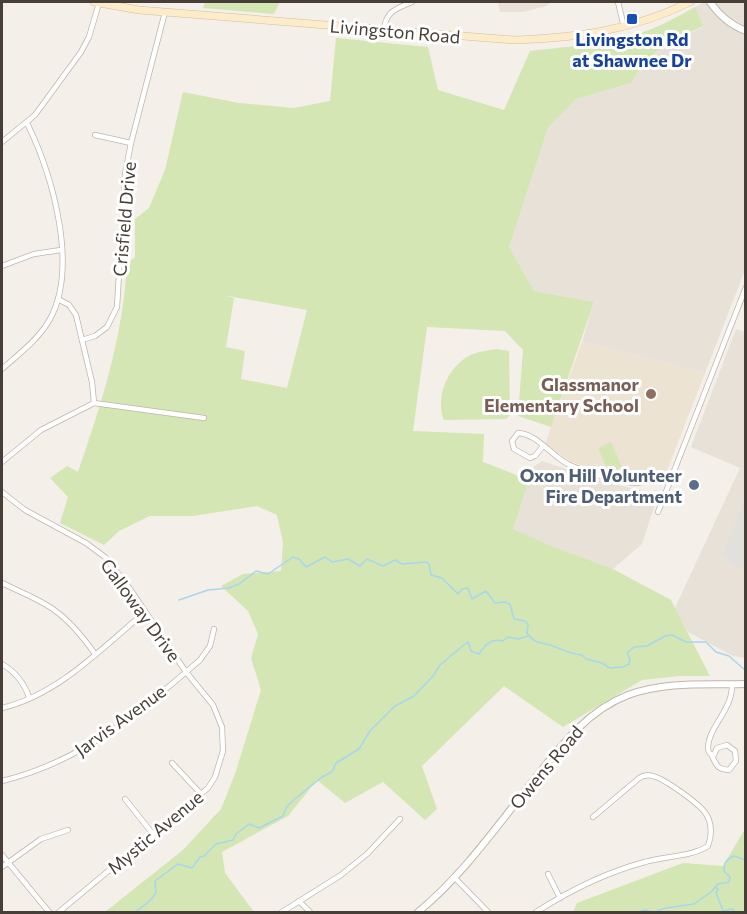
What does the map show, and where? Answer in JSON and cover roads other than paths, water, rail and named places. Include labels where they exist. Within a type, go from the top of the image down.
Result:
[{"type":"main road","name":"Livingston Road","points":[[97,2],[139,10],[514,40],[579,36],[624,27],[665,14],[690,2]]},
{"type":"street","points":[[2,142],[35,116],[81,52],[89,37],[97,2]]},
{"type":"street","points":[[384,31],[385,20],[393,10],[412,2]]},
{"type":"street","points":[[618,2],[624,27]]},
{"type":"street","points":[[710,2],[728,21],[746,31]]},
{"type":"street","name":"Crisfield Drive","points":[[82,340],[95,336],[107,327],[117,307],[123,197],[131,143],[165,12]]},
{"type":"street","points":[[2,369],[41,332],[58,299],[61,250],[59,222],[52,188],[40,151],[27,123]]},
{"type":"street","points":[[95,135],[131,143]]},
{"type":"street","points":[[2,266],[34,254],[61,250]]},
{"type":"street","points":[[658,513],[746,287]]},
{"type":"street","points":[[58,299],[75,311],[92,382],[94,403]]},
{"type":"street","points":[[2,462],[47,426],[94,403],[204,417]]},
{"type":"street","points":[[543,446],[535,456],[530,458],[514,449],[512,441],[518,433],[523,434],[543,446],[568,464],[592,473],[633,483],[659,477],[671,479]]},
{"type":"street","name":"Galloway Drive","points":[[2,492],[25,510],[86,543],[105,557],[122,576],[186,672],[213,705],[223,735]]},
{"type":"street","points":[[2,583],[56,611],[74,627],[95,654]]},
{"type":"street","points":[[2,708],[29,698],[68,676],[145,612]]},
{"type":"street","name":"Jarvis Avenue","points":[[2,781],[48,767],[94,743],[186,672],[207,652],[214,629]]},
{"type":"street","points":[[2,664],[20,680],[29,698]]},
{"type":"street","name":"Owens Road","points":[[418,912],[454,877],[564,742],[591,716],[623,697],[656,688],[687,684],[746,684]]},
{"type":"street","points":[[712,757],[717,748],[727,745],[734,749],[737,758],[729,770],[716,766],[709,751],[710,740],[731,700],[732,684]]},
{"type":"street","name":"Mystic Avenue","points":[[58,912],[201,794],[215,777],[223,751],[223,735]]},
{"type":"street","points":[[172,763],[201,794]]},
{"type":"street","points":[[536,912],[622,869],[645,861],[699,851],[708,846],[711,835],[704,811],[655,776],[638,779],[593,817]]},
{"type":"street","points":[[125,799],[153,834]]},
{"type":"street","points":[[282,912],[357,863],[400,819]]},
{"type":"street","points":[[2,867],[40,839],[68,830]]},
{"type":"street","points":[[2,855],[49,912]]},
{"type":"street","points":[[548,874],[560,898]]},
{"type":"street","points":[[454,877],[488,912]]},
{"type":"street","points":[[299,901],[310,912]]},
{"type":"waterway","points":[[179,600],[208,590],[229,588],[239,584],[256,571],[268,574],[293,557],[299,559],[306,567],[325,557],[332,562],[348,559],[360,566],[367,559],[383,566],[395,560],[402,564],[426,562],[429,564],[431,575],[442,578],[458,594],[462,589],[468,588],[472,599],[486,591],[495,603],[510,604],[514,619],[525,621],[528,624],[527,633],[536,642],[582,655],[586,659],[602,663],[610,668],[629,664],[627,653],[634,647],[647,646],[665,636],[672,635],[686,642],[706,642],[716,652],[729,656],[746,671]]},
{"type":"waterway","points":[[136,912],[155,894],[155,881],[178,864],[192,868],[200,857],[216,844],[233,840],[236,834],[249,824],[259,828],[283,816],[287,806],[322,777],[332,772],[336,763],[359,749],[370,731],[395,706],[414,696],[440,665],[465,644],[468,642],[471,651],[479,654],[492,641],[528,636]]},
{"type":"waterway","points":[[637,912],[645,910],[654,912],[694,904],[718,884],[729,882],[730,877],[724,871],[727,860],[734,856],[746,860]]},
{"type":"waterway","points":[[716,887],[723,911],[732,909],[735,912]]},
{"type":"place","name":"Livingston Rd at Shawnee Dr","points":[[632,19]]},
{"type":"place","name":"Glassmanor Elementary School","points":[[651,394]]},
{"type":"place","name":"Oxon Hill Volunteer Fire Department","points":[[694,485]]}]
